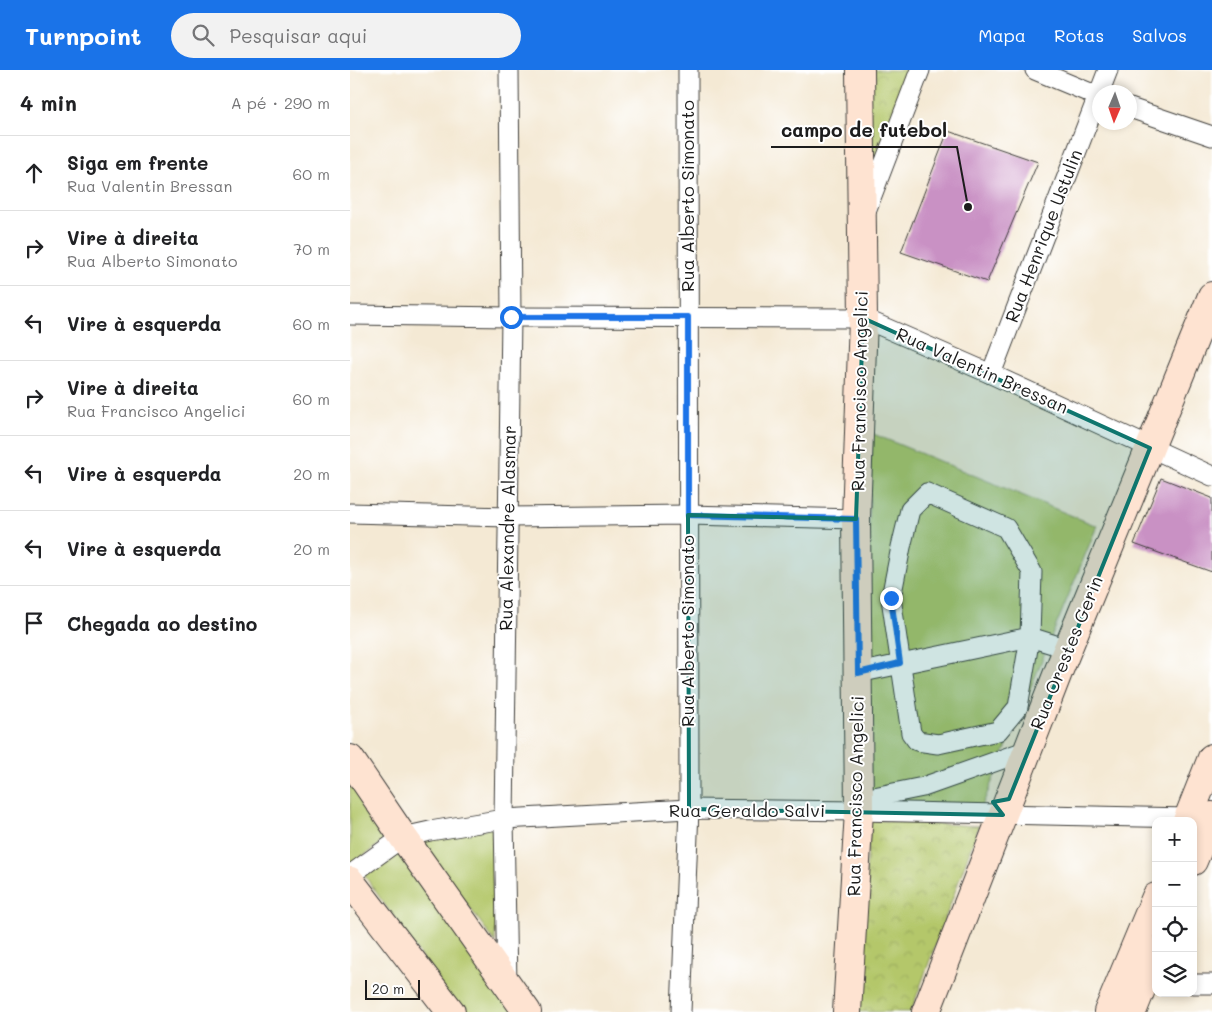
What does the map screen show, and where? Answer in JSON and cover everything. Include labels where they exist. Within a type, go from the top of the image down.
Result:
[{"type":"street","name":"Rua Alexandre Alasmar","points":[[507,986],[504,819],[511,317],[509,70]]},
{"type":"street","name":"Rua Alberto Simonato","points":[[681,1012],[688,809],[688,70]]},
{"type":"street","name":"Rua Francisco Angelici","points":[[847,1012],[859,805],[856,519],[863,318],[860,70]]},
{"type":"street","points":[[861,223],[920,70]]},
{"type":"street","points":[[1035,70],[1092,94]]},
{"type":"street","name":"Rua Henrique Ustulin","points":[[1102,85],[1108,70]]},
{"type":"street","points":[[1137,110],[1212,136]]},
{"type":"street","name":"Rua Henrique Ustulin","points":[[991,374],[1092,113]]},
{"type":"street","name":"Rua Orestes Gerin","points":[[926,1012],[1002,805],[1028,750],[1212,296]]},
{"type":"street","name":"Rua Valentin Bressan","points":[[350,315],[863,318],[991,374],[1212,476]]},
{"type":"street","points":[[927,493],[1006,528],[1032,572],[1030,637],[1018,707],[998,732],[938,744],[917,742],[911,733],[909,725],[891,598],[900,547],[910,510],[927,493]]},
{"type":"street","points":[[350,513],[508,517],[688,515],[856,519]]},
{"type":"street","points":[[858,673],[1030,637],[1068,649]]},
{"type":"street","points":[[859,805],[923,787],[1028,750]]},
{"type":"street","points":[[1197,834],[1212,758]]},
{"type":"street","points":[[350,759],[527,1012]]},
{"type":"street","points":[[859,805],[1002,805],[1199,820]]},
{"type":"street","name":"Rua Geraldo Salvi","points":[[350,875],[403,837],[504,819],[688,809],[859,805]]},
{"type":"street","points":[[350,881],[451,1012]]},
{"type":"street","points":[[1108,1012],[1152,907]]},
{"type":"street","points":[[1132,1012],[1149,983],[1152,970]]},
{"type":"street","points":[[1197,984],[1212,984]]},
{"type":"highlighted area","points":[[863,318],[1150,448],[1009,799],[993,802],[1003,815],[689,809],[688,515],[856,519]]},
{"type":"green space","points":[[862,70],[912,70],[864,200]]},
{"type":"green space","points":[[871,433],[1097,526],[980,811],[864,806]]},
{"type":"green space","points":[[350,783],[388,838],[350,866]]},
{"type":"green space","points":[[871,820],[979,826],[911,1012],[852,1012]]},
{"type":"green space","points":[[499,827],[495,942],[418,838]]},
{"type":"green space","points":[[394,848],[517,1012],[459,1012],[362,872]]},
{"type":"building","points":[[948,131],[1038,162],[987,282],[901,252]]},
{"type":"building","points":[[1161,478],[1212,498],[1212,572],[1134,544]]},
{"type":"place","name":"campo de futebol","points":[[968,207]]},
{"type":"route","points":[[511,317],[688,317],[688,515],[856,519],[858,673],[900,663],[891,598]]}]
